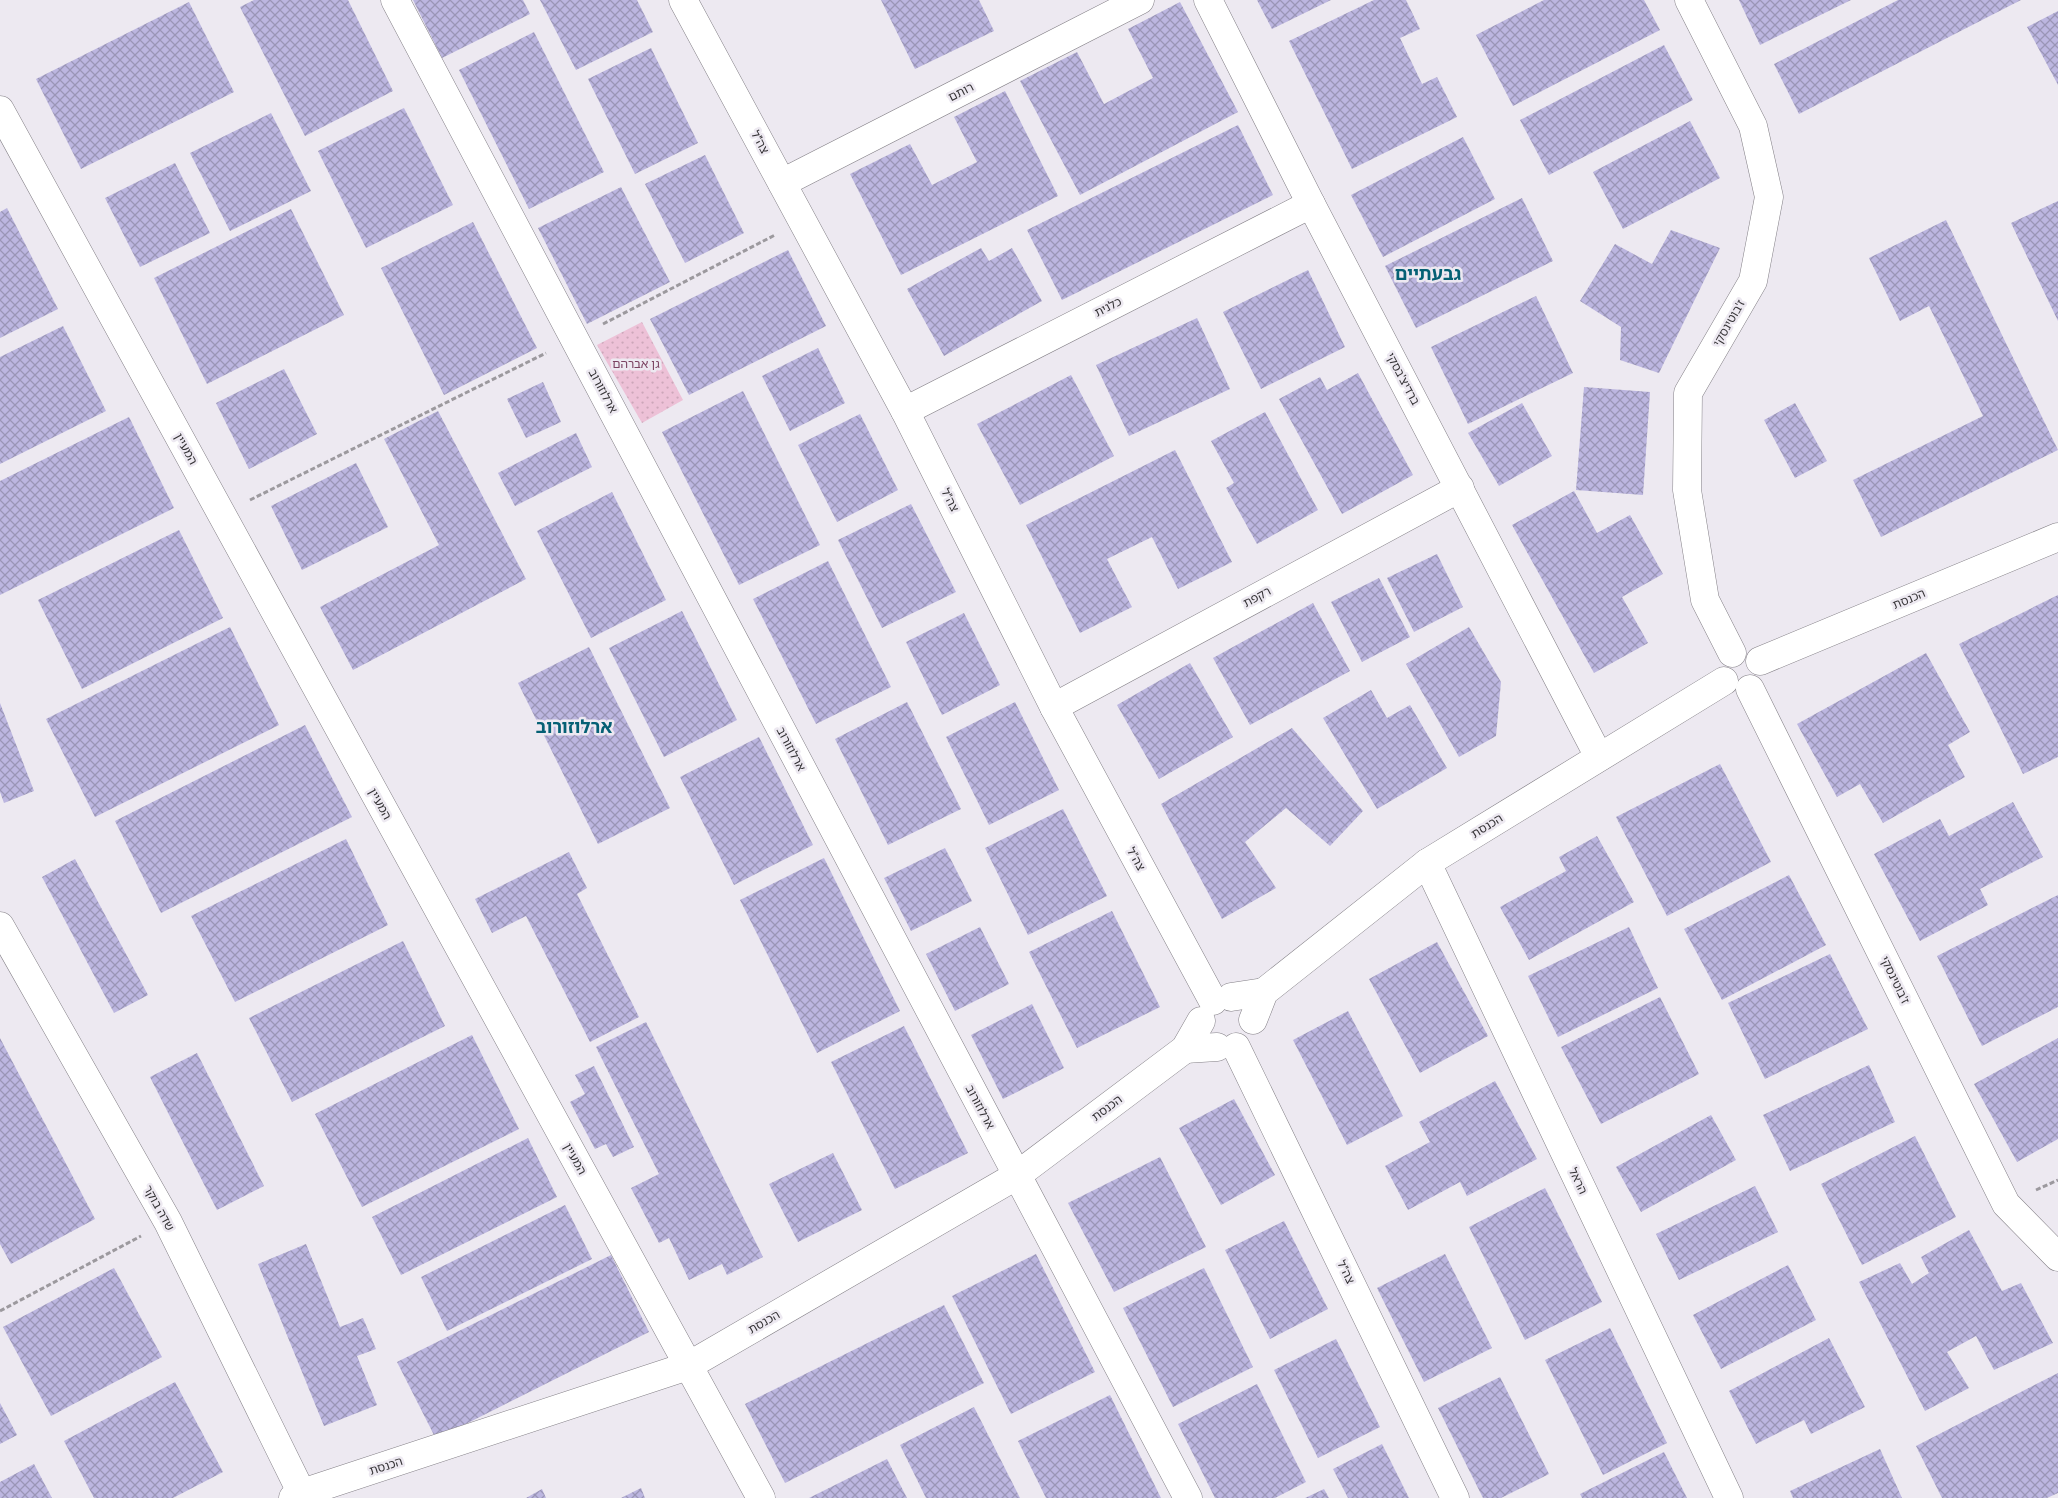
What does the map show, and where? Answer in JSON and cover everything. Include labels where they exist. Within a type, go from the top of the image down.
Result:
[{"type":"street","name":"ארלוזורוב","points":[[395,0],[1188,1498]]},
{"type":"street","name":"צה\"ל","points":[[683,0],[905,410],[1054,706],[1215,1006]]},
{"type":"street","name":"רותם","points":[[782,183],[1140,0]]},
{"type":"street","name":"ברדיצ'בסקי","points":[[1208,0],[1311,204],[1599,757]]},
{"type":"street","name":"ז'בוטינסקי","points":[[1689,0],[1753,126],[1769,197],[1753,281],[1688,394],[1687,490],[1705,600],[1732,653]]},
{"type":"street","name":"המעיין","points":[[0,110],[761,1498]]},
{"type":"street","name":"כלנית","points":[[905,410],[1311,204]]},
{"type":"street","name":"רקפת","points":[[1054,706],[1460,488]]},
{"type":"street","name":"הכנסת","points":[[1760,661],[2058,537]]},
{"type":"street","points":[[1744,650],[1756,656],[1760,661],[1762,674],[1760,681],[1750,689],[1739,691],[1733,689],[1724,681],[1723,662],[1732,653],[1744,650]]},
{"type":"street","name":"הכנסת","points":[[1264,992],[1427,864],[1724,681]]},
{"type":"street","name":"ז'בוטינסקי","points":[[1750,689],[2006,1204],[2058,1257]]},
{"type":"street","name":"הראל","points":[[1427,864],[1729,1498]]},
{"type":"street","name":"שדה בוקר","points":[[0,926],[168,1222],[300,1496]]},
{"type":"street","points":[[1185,1049],[1215,1006],[1264,992]]},
{"type":"street","points":[[1185,1049],[1227,1047],[1247,1039],[1251,1033],[1253,1020],[1264,992]]},
{"type":"street","points":[[1215,1006],[1246,1005],[1253,1020]]},
{"type":"street","points":[[1215,1006],[1201,1027],[1207,1040],[1227,1047]]},
{"type":"street","name":"צה\"ל","points":[[1227,1047],[1455,1498]]},
{"type":"street","name":"הכנסת","points":[[300,1496],[688,1366],[1016,1176],[1185,1049]]},
{"type":"path","points":[[222,514],[575,338],[802,221]]},
{"type":"path","points":[[0,1311],[168,1222]]},
{"type":"green space","name":"גן אברהם","points":[[642,322],[683,400],[642,423],[597,345]]},
{"type":"building","points":[[254,0],[348,0],[393,91],[305,136],[240,7]]},
{"type":"building","points":[[413,0],[523,0],[530,14],[442,58]]},
{"type":"building","points":[[540,0],[637,0],[653,32],[576,70]]},
{"type":"building","points":[[881,0],[979,0],[994,31],[915,69]]},
{"type":"building","points":[[1257,0],[1331,0],[1272,29]]},
{"type":"building","points":[[1374,0],[1406,0],[1420,29],[1400,38],[1422,84],[1437,77],[1457,117],[1352,169],[1289,41]]},
{"type":"building","points":[[1544,0],[1644,0],[1660,30],[1513,106],[1476,35]]},
{"type":"building","points":[[1739,0],[1851,0],[1760,45]]},
{"type":"building","points":[[1898,0],[2021,0],[1799,114],[1774,64]]},
{"type":"building","points":[[189,2],[234,92],[81,169],[36,79]]},
{"type":"building","points":[[1180,2],[1238,112],[1080,195],[1020,81],[1077,52],[1104,104],[1153,78],[1128,29]]},
{"type":"building","points":[[2058,11],[2058,85],[2027,27]]},
{"type":"building","points":[[534,32],[604,172],[529,209],[459,70]]},
{"type":"building","points":[[1664,45],[1693,100],[1549,175],[1520,120]]},
{"type":"building","points":[[651,48],[698,143],[635,174],[588,79]]},
{"type":"building","points":[[1005,91],[1058,196],[901,275],[850,174],[910,144],[932,185],[977,162],[954,117]]},
{"type":"building","points":[[404,108],[453,205],[366,248],[318,151]]},
{"type":"building","points":[[271,113],[311,191],[230,231],[190,153]]},
{"type":"building","points":[[1690,121],[1720,178],[1623,229],[1593,172]]},
{"type":"building","points":[[1238,125],[1273,195],[1062,300],[1027,230]]},
{"type":"building","points":[[1463,137],[1495,199],[1383,257],[1351,195]]},
{"type":"building","points":[[705,155],[744,233],[685,263],[645,184]]},
{"type":"building","points":[[175,163],[210,233],[140,267],[105,198]]},
{"type":"building","points":[[621,187],[670,282],[587,324],[538,228]]},
{"type":"building","points":[[1522,198],[1553,261],[1416,328],[1385,266]]},
{"type":"building","points":[[2058,201],[2058,321],[2011,223]]},
{"type":"building","points":[[7,208],[58,309],[0,338],[0,212]]},
{"type":"building","points":[[291,209],[344,315],[207,384],[154,278]]},
{"type":"building","points":[[1946,220],[2058,450],[1881,537],[1853,480],[1983,416],[1929,306],[1900,321],[1869,258]]},
{"type":"building","points":[[473,222],[537,348],[444,395],[381,268]]},
{"type":"building","points":[[1671,230],[1720,248],[1659,373],[1620,360],[1621,327],[1580,301],[1615,244],[1652,264]]},
{"type":"building","points":[[981,248],[989,261],[1012,248],[1042,301],[944,356],[907,289]]},
{"type":"building","points":[[788,250],[826,326],[689,395],[650,319]]},
{"type":"building","points":[[1308,270],[1345,347],[1261,389],[1223,312]]},
{"type":"building","points":[[1536,296],[1573,373],[1468,424],[1431,347]]},
{"type":"building","points":[[1197,318],[1230,389],[1129,436],[1096,365]]},
{"type":"building","points":[[63,326],[106,411],[0,464],[0,357]]},
{"type":"building","points":[[818,348],[845,403],[790,431],[762,376]]},
{"type":"building","points":[[284,369],[317,434],[249,469],[216,403]]},
{"type":"building","points":[[1358,373],[1413,475],[1342,514],[1279,399],[1320,377],[1327,390]]},
{"type":"building","points":[[1071,375],[1114,456],[1020,505],[977,424]]},
{"type":"building","points":[[543,382],[561,422],[526,438],[507,399]]},
{"type":"building","points":[[1584,387],[1650,392],[1643,495],[1576,490]]},
{"type":"building","points":[[743,391],[820,545],[739,585],[662,432]]},
{"type":"building","points":[[1522,403],[1552,456],[1499,486],[1468,433]]},
{"type":"building","points":[[1795,403],[1827,461],[1795,478],[1764,420]]},
{"type":"building","points":[[438,411],[526,579],[353,670],[320,607],[439,545],[384,439]]},
{"type":"building","points":[[1265,412],[1318,510],[1257,544],[1226,488],[1234,483],[1211,441]]},
{"type":"building","points":[[860,414],[898,490],[837,522],[798,445]]},
{"type":"building","points":[[129,417],[174,508],[0,595],[0,481]]},
{"type":"building","points":[[576,433],[592,467],[515,506],[498,473]]},
{"type":"building","points":[[1175,450],[1232,562],[1178,589],[1152,537],[1107,559],[1132,607],[1080,633],[1026,525]]},
{"type":"building","points":[[356,463],[388,527],[302,570],[271,506]]},
{"type":"building","points":[[1574,491],[1597,533],[1630,515],[1663,574],[1622,597],[1648,643],[1594,673],[1512,525]]},
{"type":"building","points":[[612,492],[666,600],[591,638],[537,531]]},
{"type":"building","points":[[911,504],[956,592],[882,628],[838,540]]},
{"type":"building","points":[[179,530],[223,618],[82,689],[38,600]]},
{"type":"building","points":[[1437,554],[1463,607],[1414,632],[1387,578]]},
{"type":"building","points":[[828,561],[891,687],[816,724],[753,599]]},
{"type":"building","points":[[1379,578],[1410,637],[1362,662],[1331,602]]},
{"type":"building","points":[[2058,595],[2058,757],[2023,774],[1959,644]]},
{"type":"building","points":[[1313,603],[1350,671],[1250,725],[1213,658]]},
{"type":"building","points":[[682,611],[737,720],[664,757],[609,648]]},
{"type":"building","points":[[964,613],[1000,685],[942,715],[906,642]]},
{"type":"building","points":[[230,627],[279,725],[95,817],[46,719]]},
{"type":"building","points":[[1469,627],[1501,682],[1496,736],[1459,757],[1406,664]]},
{"type":"building","points":[[589,647],[670,808],[598,844],[518,683]]},
{"type":"building","points":[[1926,653],[1970,732],[1948,745],[1965,777],[1883,823],[1860,784],[1837,797],[1797,724]]},
{"type":"building","points":[[1190,663],[1233,737],[1159,779],[1117,705]]},
{"type":"building","points":[[1371,690],[1387,718],[1410,705],[1447,768],[1377,809],[1323,718]]},
{"type":"building","points":[[907,702],[961,809],[888,845],[835,739]]},
{"type":"building","points":[[1015,702],[1059,790],[989,825],[946,737]]},
{"type":"building","points":[[0,703],[34,791],[4,803],[0,792]]},
{"type":"building","points":[[305,725],[352,817],[161,913],[115,821]]},
{"type":"building","points":[[1292,728],[1363,811],[1330,846],[1286,808],[1245,842],[1276,888],[1222,919],[1161,804]]},
{"type":"building","points":[[759,737],[813,845],[734,885],[680,777]]},
{"type":"building","points":[[1720,764],[1771,862],[1667,916],[1616,817]]},
{"type":"building","points":[[2013,802],[2043,857],[1980,889],[1988,905],[1920,941],[1874,854],[1940,819],[1949,836]]},
{"type":"building","points":[[1063,809],[1107,896],[1028,935],[985,848]]},
{"type":"building","points":[[1597,836],[1634,902],[1529,960],[1500,907],[1566,871],[1559,857]]},
{"type":"building","points":[[346,839],[388,925],[235,1002],[191,916]]},
{"type":"building","points":[[945,848],[972,901],[911,931],[884,878]]},
{"type":"building","points":[[569,852],[587,888],[577,894],[639,1017],[590,1042],[526,916],[492,933],[475,899]]},
{"type":"building","points":[[824,858],[900,1011],[817,1053],[740,900]]},
{"type":"building","points":[[75,859],[148,995],[114,1013],[42,877]]},
{"type":"building","points":[[1789,875],[1826,945],[1722,1000],[1684,929]]},
{"type":"building","points":[[2058,895],[2058,1007],[1982,1046],[1937,956]]},
{"type":"building","points":[[1112,911],[1160,1007],[1077,1048],[1029,952]]},
{"type":"building","points":[[980,927],[1009,984],[955,1011],[926,954]]},
{"type":"building","points":[[1629,927],[1658,988],[1558,1037],[1528,976]]},
{"type":"building","points":[[403,941],[445,1026],[292,1102],[249,1018]]},
{"type":"building","points":[[1437,942],[1488,1036],[1420,1073],[1369,979]]},
{"type":"building","points":[[1830,954],[1868,1029],[1765,1079],[1728,1003]]},
{"type":"building","points":[[1660,997],[1699,1074],[1601,1124],[1561,1047]]},
{"type":"building","points":[[1032,1004],[1064,1068],[1003,1099],[971,1035]]},
{"type":"building","points":[[1348,1011],[1403,1116],[1347,1145],[1293,1040]]},
{"type":"building","points":[[646,1022],[763,1257],[727,1275],[722,1264],[689,1280],[669,1238],[659,1243],[631,1188],[659,1174],[596,1047]]},
{"type":"building","points":[[904,1026],[968,1153],[895,1189],[831,1062]]},
{"type":"building","points":[[472,1035],[519,1129],[362,1207],[315,1114]]},
{"type":"building","points":[[0,1038],[95,1219],[11,1264],[0,1244]]},
{"type":"building","points":[[2058,1038],[2058,1139],[2017,1162],[1974,1084]]},
{"type":"building","points":[[197,1053],[264,1186],[217,1210],[150,1077]]},
{"type":"building","points":[[1869,1065],[1895,1122],[1790,1171],[1763,1115]]},
{"type":"building","points":[[594,1066],[634,1147],[613,1157],[606,1144],[595,1149],[570,1102],[585,1094],[575,1075]]},
{"type":"building","points":[[1495,1081],[1537,1159],[1467,1196],[1460,1182],[1408,1210],[1385,1166],[1430,1142],[1419,1122]]},
{"type":"building","points":[[1234,1099],[1275,1175],[1221,1205],[1179,1128]]},
{"type":"building","points":[[1711,1115],[1736,1160],[1641,1212],[1616,1167]]},
{"type":"building","points":[[1915,1136],[1956,1217],[1862,1265],[1821,1184]]},
{"type":"building","points":[[528,1138],[557,1197],[401,1275],[372,1217]]},
{"type":"building","points":[[833,1153],[862,1210],[798,1242],[769,1184]]},
{"type":"building","points":[[1160,1157],[1206,1247],[1114,1292],[1068,1203]]},
{"type":"building","points":[[1755,1186],[1778,1232],[1679,1280],[1656,1234]]},
{"type":"building","points":[[1545,1188],[1602,1302],[1525,1340],[1469,1227]]},
{"type":"building","points":[[565,1205],[592,1259],[447,1331],[421,1277]]},
{"type":"building","points":[[1284,1221],[1328,1309],[1270,1339],[1225,1250]]},
{"type":"building","points":[[1969,1230],[2002,1291],[2021,1283],[2053,1343],[1994,1370],[1976,1336],[1947,1352],[1969,1388],[1925,1411],[1859,1282],[1900,1263],[1912,1284],[1929,1273],[1921,1257]]},
{"type":"building","points":[[306,1244],[340,1327],[363,1318],[376,1349],[357,1356],[377,1405],[324,1426],[258,1264]]},
{"type":"building","points":[[1036,1254],[1095,1372],[1011,1414],[952,1296]]},
{"type":"building","points":[[1445,1254],[1492,1348],[1424,1382],[1377,1288]]},
{"type":"building","points":[[611,1255],[649,1332],[436,1439],[397,1362]]},
{"type":"building","points":[[1788,1265],[1816,1320],[1721,1369],[1693,1315]]},
{"type":"building","points":[[114,1268],[162,1357],[51,1416],[3,1327]]},
{"type":"building","points":[[1204,1268],[1253,1367],[1173,1407],[1123,1308]]},
{"type":"building","points":[[944,1305],[984,1383],[785,1483],[745,1404]]},
{"type":"building","points":[[1610,1328],[1667,1443],[1603,1475],[1545,1360]]},
{"type":"building","points":[[1829,1338],[1865,1407],[1811,1434],[1804,1420],[1756,1444],[1729,1391]]},
{"type":"building","points":[[1336,1339],[1380,1427],[1318,1458],[1274,1370]]},
{"type":"building","points":[[2058,1373],[2058,1493],[2047,1498],[1942,1498],[1916,1446]]},
{"type":"building","points":[[1500,1377],[1549,1474],[1501,1498],[1483,1498],[1438,1408]]},
{"type":"building","points":[[175,1382],[223,1472],[173,1498],[94,1498],[64,1441]]},
{"type":"building","points":[[1257,1384],[1306,1482],[1275,1498],[1215,1498],[1178,1424]]},
{"type":"building","points":[[1110,1395],[1161,1498],[1046,1498],[1018,1441]]},
{"type":"building","points":[[0,1403],[17,1435],[0,1444]]},
{"type":"building","points":[[974,1407],[1020,1498],[926,1498],[900,1445]]},
{"type":"building","points":[[1382,1444],[1409,1498],[1348,1498],[1333,1469]]},
{"type":"building","points":[[1880,1449],[1902,1498],[1793,1498],[1790,1491]]},
{"type":"building","points":[[1664,1452],[1687,1498],[1582,1498],[1580,1494]]},
{"type":"building","points":[[887,1459],[907,1498],[809,1498]]},
{"type":"building","points":[[34,1464],[52,1498],[0,1498],[0,1482]]},
{"type":"building","points":[[641,1488],[645,1498],[621,1498]]},
{"type":"building","points":[[542,1489],[546,1498],[526,1498]]},
{"type":"building","points":[[1324,1489],[1329,1498],[1305,1498]]},
{"type":"district","name":"גבעתיים","points":[[1428,274]]},
{"type":"district","name":"ארלוזורוב","points":[[574,727]]}]
